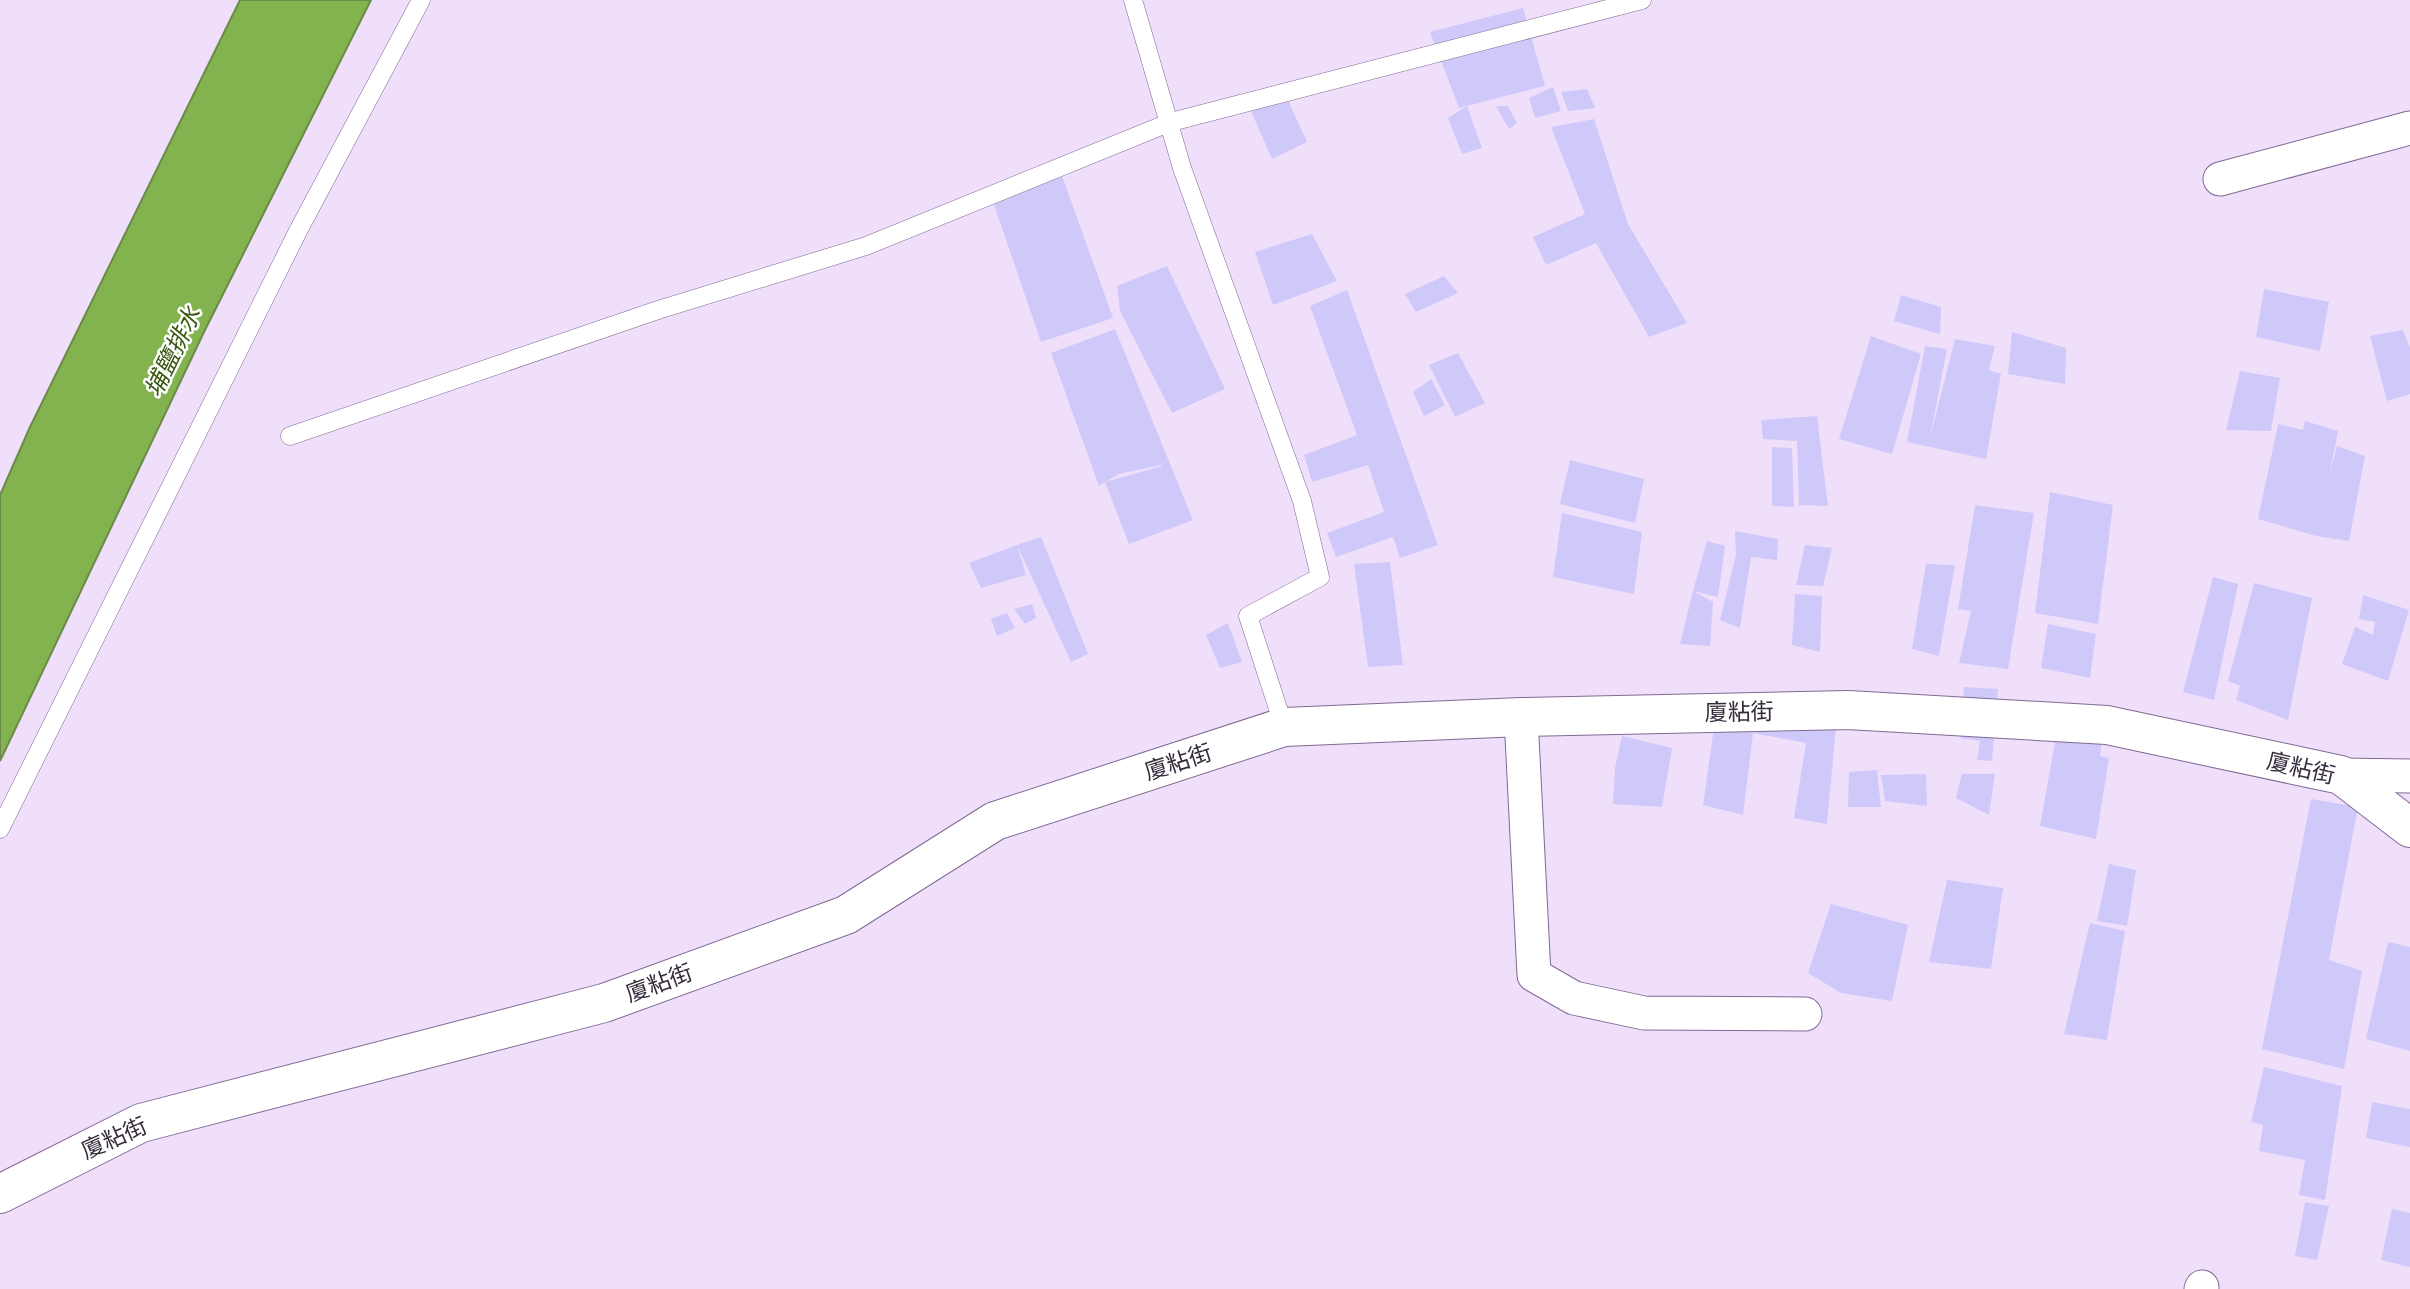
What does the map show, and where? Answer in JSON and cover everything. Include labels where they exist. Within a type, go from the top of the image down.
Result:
[{"type":"street","points":[[2220,179],[2410,128]]},
{"type":"street","name":"廈粘街","points":[[0,1194],[141,1123],[604,1003],[820,925],[846,915],[995,821],[1284,727],[1521,717],[1848,710],[2107,725],[2341,775],[2410,828]]},
{"type":"street","points":[[1521,717],[1534,975],[1574,999],[1644,1013],[1805,1014]]},
{"type":"street","points":[[2341,775],[2410,776]]},
{"type":"lane","points":[[0,829],[298,231],[421,0]]},
{"type":"lane","points":[[1133,0],[1171,122],[1182,167],[1302,501],[1320,577],[1248,616],[1284,727]]},
{"type":"lane","points":[[290,436],[658,310],[866,246],[1171,122],[1642,0]]},
{"type":"water","name":"埔鹽排水","points":[[240,0],[371,0],[204,332],[0,761],[0,495],[30,427]]},
{"type":"building","points":[[1523,8],[1545,86],[1459,108],[1430,32]]},
{"type":"building","points":[[1553,87],[1561,111],[1535,118],[1529,98]]},
{"type":"building","points":[[1587,89],[1595,108],[1568,111],[1561,92]]},
{"type":"building","points":[[1287,98],[1307,142],[1272,159],[1251,111]]},
{"type":"building","points":[[1467,106],[1482,148],[1462,154],[1448,118]]},
{"type":"building","points":[[1496,106],[1508,106],[1517,123],[1509,129]]},
{"type":"building","points":[[1594,119],[1628,224],[1687,323],[1649,337],[1596,243],[1546,265],[1533,237],[1585,214],[1551,127]]},
{"type":"building","points":[[1060,170],[1113,318],[1041,342],[991,196]]},
{"type":"building","points":[[1312,234],[1337,281],[1273,305],[1255,252]]},
{"type":"building","points":[[1167,266],[1225,389],[1172,413],[1120,311],[1117,286]]},
{"type":"building","points":[[1444,276],[1458,293],[1416,312],[1405,294]]},
{"type":"building","points":[[2264,289],[2329,302],[2320,351],[2256,337]]},
{"type":"building","points":[[1347,290],[1438,545],[1400,558],[1393,537],[1336,557],[1327,533],[1384,512],[1368,465],[1312,482],[1304,455],[1357,435],[1310,306]]},
{"type":"building","points":[[1901,295],[1941,307],[1940,334],[1894,321]]},
{"type":"building","points":[[1115,329],[1193,520],[1129,544],[1105,482],[1099,486],[1051,353]],"holes":[[[1161,465],[1162,466],[1105,482],[1119,474]]]},
{"type":"building","points":[[2403,330],[2410,348],[2410,394],[2387,401],[2370,336]]},
{"type":"building","points":[[2012,332],[2066,348],[2065,384],[2008,374]]},
{"type":"building","points":[[1871,336],[1921,354],[1892,454],[1839,439]]},
{"type":"building","points":[[1955,339],[1995,346],[1989,370],[2001,374],[1986,459],[1907,442],[1925,346],[1947,349],[1930,438]]},
{"type":"building","points":[[1458,353],[1485,403],[1455,417],[1429,365]]},
{"type":"building","points":[[2240,371],[2280,378],[2271,431],[2226,430]]},
{"type":"building","points":[[1431,379],[1445,405],[1424,416],[1413,392]]},
{"type":"building","points":[[1817,416],[1828,506],[1799,505],[1797,441],[1763,439],[1761,420]]},
{"type":"building","points":[[2305,421],[2338,431],[2329,477],[2337,446],[2365,456],[2349,541],[2316,536],[2258,519],[2278,424],[2303,430]]},
{"type":"building","points":[[1772,447],[1792,448],[1794,507],[1772,506]]},
{"type":"building","points":[[1570,460],[1644,479],[1635,523],[1560,504]]},
{"type":"building","points":[[2050,492],[2113,505],[2098,624],[2035,613]]},
{"type":"building","points":[[1975,505],[2034,513],[2008,669],[1959,663],[1971,611],[1958,609]]},
{"type":"building","points":[[1562,513],[1642,532],[1634,594],[1553,577]]},
{"type":"building","points":[[1735,531],[1778,539],[1777,560],[1751,557],[1740,628],[1720,620],[1736,555]]},
{"type":"building","points":[[1041,537],[1088,654],[1071,662],[1017,545]]},
{"type":"building","points":[[1707,541],[1725,546],[1718,597],[1693,591]]},
{"type":"building","points":[[1017,545],[1026,575],[981,588],[969,563]]},
{"type":"building","points":[[1805,545],[1832,548],[1823,586],[1796,585]]},
{"type":"building","points":[[1390,562],[1403,665],[1368,667],[1354,564]]},
{"type":"building","points":[[1926,564],[1955,565],[1939,656],[1912,649]]},
{"type":"building","points":[[2213,577],[2238,584],[2214,700],[2183,692]]},
{"type":"building","points":[[2254,583],[2312,598],[2288,720],[2236,700],[2240,686],[2228,681]]},
{"type":"building","points":[[1693,591],[1713,602],[1710,646],[1680,644]]},
{"type":"building","points":[[1795,594],[1822,596],[1820,652],[1792,645]]},
{"type":"building","points":[[2363,595],[2409,610],[2388,681],[2342,664],[2355,627],[2373,635],[2375,622],[2359,619]]},
{"type":"building","points":[[1032,604],[1036,618],[1025,624],[1014,609]]},
{"type":"building","points":[[1007,613],[1015,628],[997,636],[991,619]]},
{"type":"building","points":[[1228,623],[1242,662],[1220,668],[1206,635]]},
{"type":"building","points":[[2048,624],[2096,634],[2090,678],[2041,668]]},
{"type":"building","points":[[1964,687],[1998,689],[1992,761],[1977,760],[1980,741],[1961,738]]},
{"type":"building","points":[[2061,708],[2106,715],[2100,756],[2109,758],[2096,839],[2040,826]]},
{"type":"building","points":[[1714,727],[1836,727],[1827,824],[1794,818],[1806,743],[1753,733],[1743,815],[1703,805]]},
{"type":"building","points":[[1622,736],[1672,748],[1662,807],[1613,804],[1615,768]]},
{"type":"building","points":[[1877,770],[1881,807],[1848,807],[1849,772]]},
{"type":"building","points":[[1926,774],[1927,806],[1885,801],[1881,775]]},
{"type":"building","points":[[1962,774],[1995,774],[1989,815],[1956,798]]},
{"type":"building","points":[[2311,799],[2358,807],[2329,960],[2362,971],[2344,1069],[2262,1049]]},
{"type":"building","points":[[2109,864],[2136,870],[2127,926],[2097,921]]},
{"type":"building","points":[[1947,880],[2003,888],[1991,969],[1929,962]]},
{"type":"building","points":[[1831,904],[1908,925],[1892,1001],[1841,993],[1808,973]]},
{"type":"building","points":[[2090,923],[2125,931],[2107,1040],[2064,1034]]},
{"type":"building","points":[[2388,942],[2410,947],[2410,1051],[2366,1039]]},
{"type":"building","points":[[2264,1067],[2342,1086],[2325,1200],[2299,1195],[2305,1160],[2259,1151],[2263,1125],[2251,1122]]},
{"type":"building","points":[[2372,1102],[2410,1109],[2410,1147],[2366,1138]]},
{"type":"building","points":[[2305,1202],[2329,1206],[2317,1260],[2295,1256]]},
{"type":"building","points":[[2392,1209],[2410,1213],[2410,1267],[2381,1260]]}]
